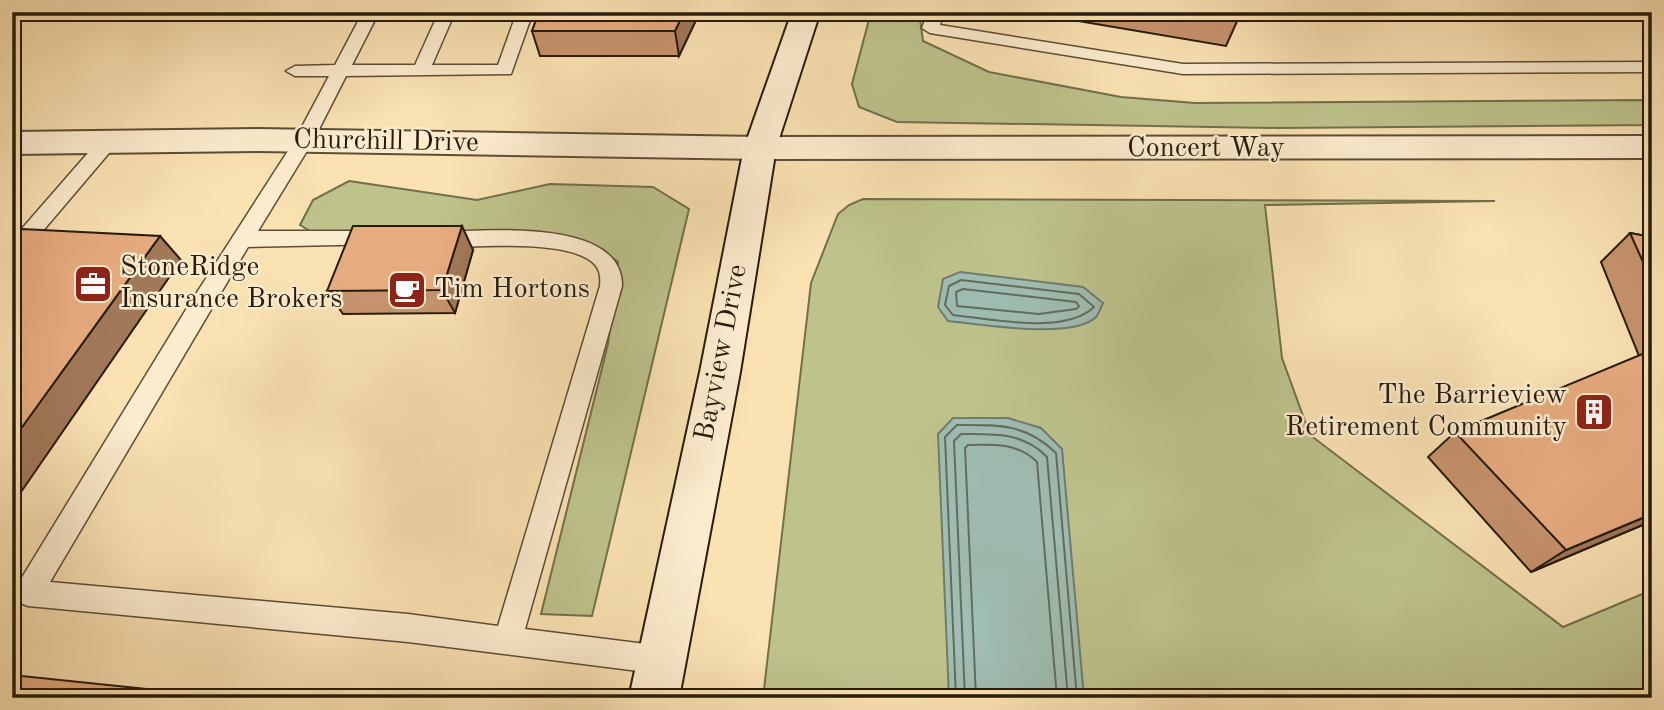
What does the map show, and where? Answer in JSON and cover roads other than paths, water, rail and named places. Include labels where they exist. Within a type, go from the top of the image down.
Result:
[{"type":"street","name":"Bayview Drive","points":[[658,679],[720,372],[760,148],[806,12]]},
{"type":"street","name":"Churchill Drive","points":[[12,143],[304,141],[760,148]]},
{"type":"street","name":"Concert Way","points":[[760,148],[1652,147]]},
{"type":"lane","points":[[371,12],[304,141],[28,593],[408,628],[508,640],[658,679]]},
{"type":"lane","points":[[421,70],[447,12]]},
{"type":"lane","points":[[295,71],[505,70],[525,12]]},
{"type":"lane","points":[[936,12],[930,28],[1183,69],[1652,67]]},
{"type":"lane","points":[[12,254],[108,142]]},
{"type":"lane","points":[[242,239],[537,240],[579,245],[601,257],[610,269],[611,285],[508,640]]},
{"type":"water","points":[[960,272],[1083,287],[1103,303],[1096,317],[1084,324],[1068,328],[1025,329],[948,321],[938,307],[943,279]]},
{"type":"water","points":[[953,418],[1008,418],[1041,428],[1062,449],[1084,698],[949,698],[938,434]]},
{"type":"place","name":"StoneRidge Insurance Brokers","points":[[93,284]]},
{"type":"place","name":"Tim Hortons","points":[[407,290]]},
{"type":"place","name":"The Barrieview Retirement Community","points":[[1594,412]]}]
